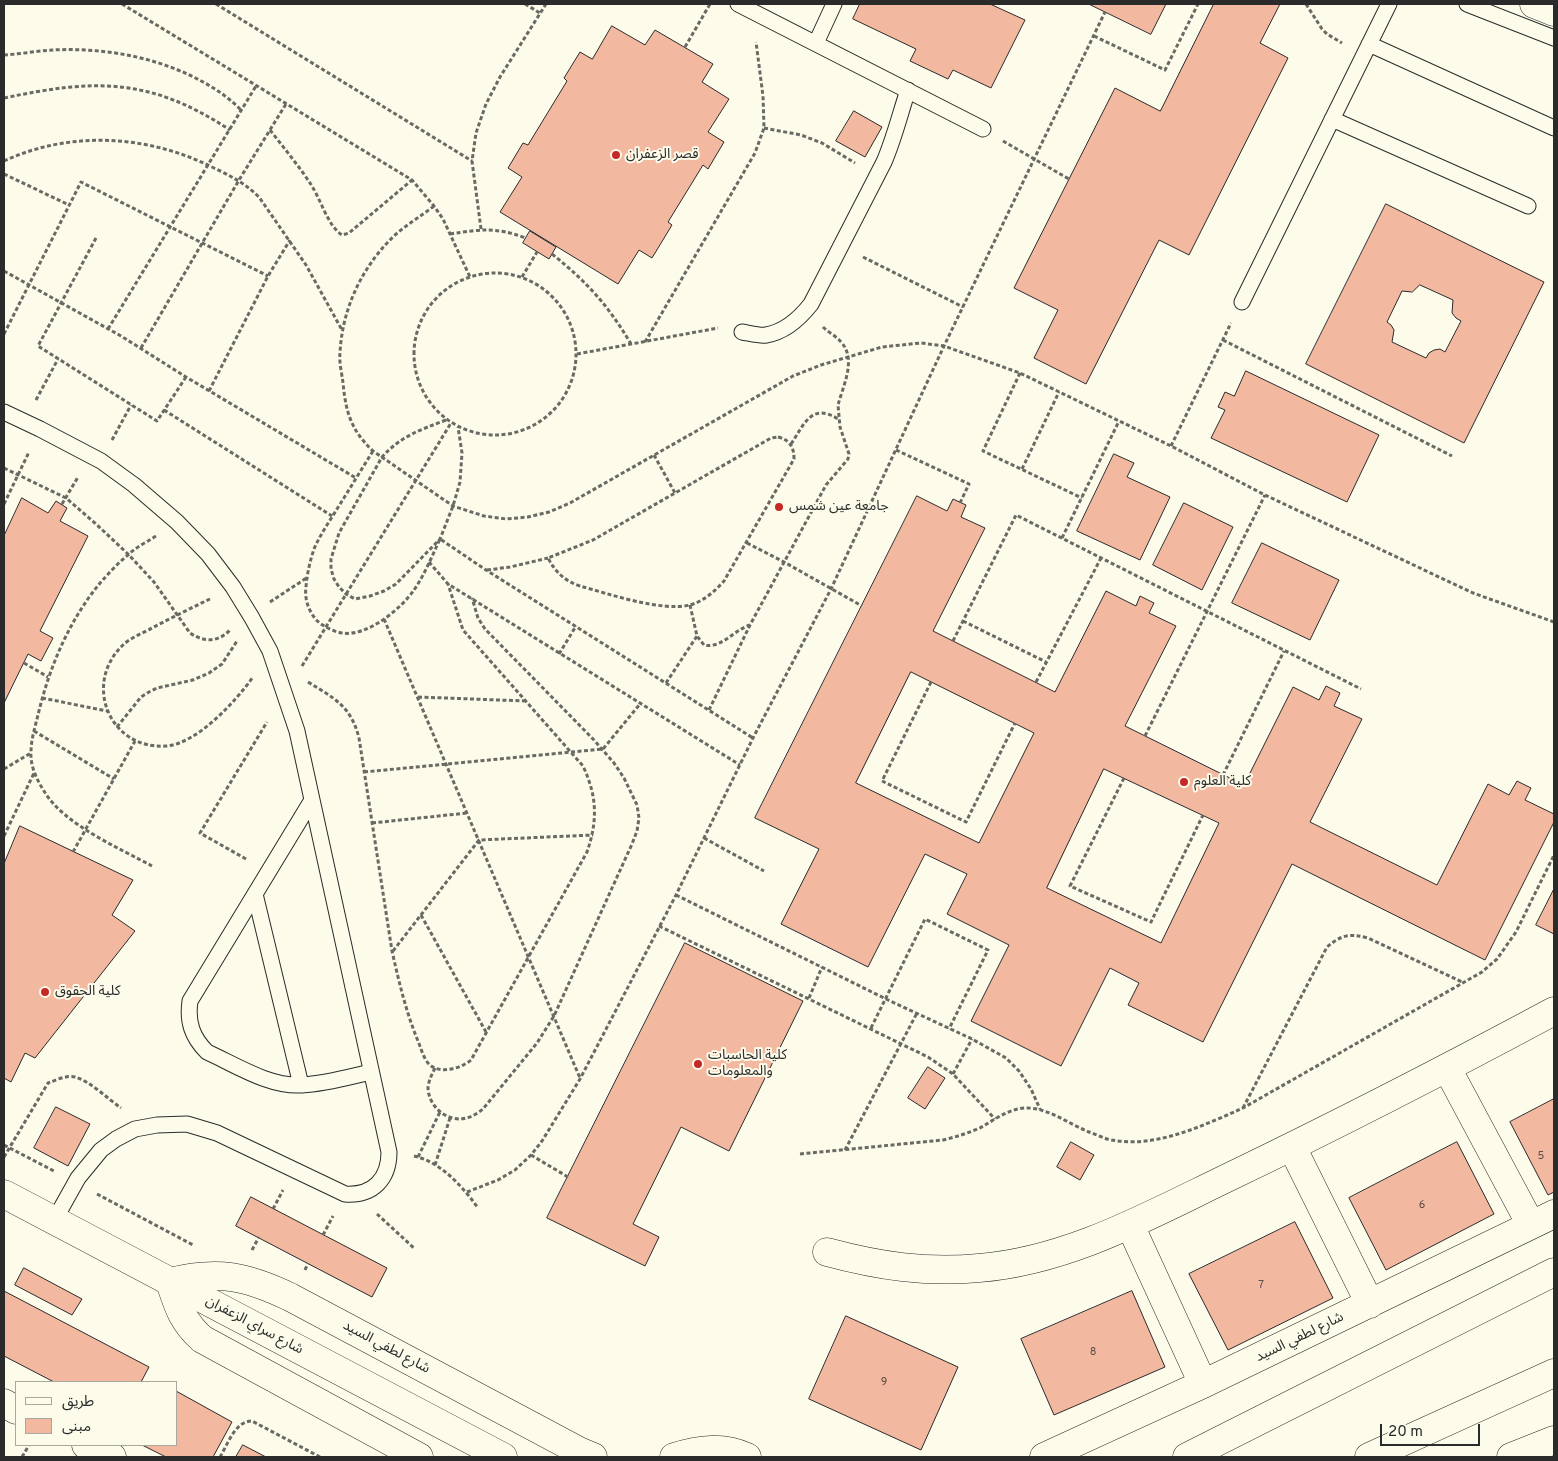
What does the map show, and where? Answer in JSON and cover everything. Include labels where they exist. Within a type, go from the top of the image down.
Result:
[{"type":"main road","points":[[1534,4],[1554,12]]},
{"type":"main road","points":[[827,1252],[865,1262],[903,1268],[942,1270],[981,1268],[1020,1262],[1058,1252],[1130,1225],[1292,1147],[1554,1011]]},
{"type":"main road","points":[[1447,1068],[1543,1220]]},
{"type":"main road","points":[[1292,1147],[1370,1304]]},
{"type":"main road","name":"شارع سراي الزعفران","points":[[4,1194],[503,1457]]},
{"type":"main road","name":"شارع لطفي السيد","points":[[1044,1457],[1203,1384],[1543,1220]]},
{"type":"main road","points":[[1130,1225],[1203,1384]]},
{"type":"main road","points":[[1187,1457],[1554,1272]]},
{"type":"main road","name":"شارع لطفي السيد","points":[[170,1282],[208,1275],[257,1282],[290,1296],[593,1457]]},
{"type":"main road","points":[[170,1282],[185,1321],[202,1339],[419,1457]]},
{"type":"main road","points":[[1369,1457],[1554,1373]]},
{"type":"main road","points":[[4,1403],[15,1409]]},
{"type":"main road","points":[[1511,1457],[1554,1440]]},
{"type":"main road","points":[[88,1446],[112,1457]]},
{"type":"main road","points":[[674,1457],[695,1450],[711,1449],[726,1450],[747,1457]]},
{"type":"lane","points":[[816,43],[834,4]]},
{"type":"lane","points":[[1242,302],[1389,4]]},
{"type":"lane","points":[[1467,4],[1554,38]]},
{"type":"lane","points":[[744,7],[983,129]]},
{"type":"lane","points":[[1367,50],[1554,128]]},
{"type":"lane","points":[[742,332],[764,336],[780,330],[803,314],[811,304],[878,176],[891,147],[908,90]]},
{"type":"lane","points":[[1332,119],[1528,206]]},
{"type":"lane","points":[[4,412],[96,458],[134,485],[178,522],[208,554],[233,587],[270,651],[297,731],[389,1152],[386,1172],[379,1183],[368,1191],[357,1195],[345,1194],[210,1131],[187,1124],[157,1125],[135,1129],[101,1150],[88,1164],[54,1221]]},
{"type":"lane","points":[[312,800],[190,1000],[188,1012],[190,1023],[193,1034],[207,1052],[262,1077],[287,1084],[317,1084],[371,1072]]},
{"type":"lane","points":[[255,894],[300,1085]]},
{"type":"path","points":[[122,4],[412,180],[434,206],[450,234],[470,277]]},
{"type":"path","points":[[216,4],[472,161]]},
{"type":"path","points":[[525,4],[540,13]]},
{"type":"path","points":[[481,229],[472,161],[476,132],[486,104],[500,77],[546,4]]},
{"type":"path","points":[[685,47],[710,4]]},
{"type":"path","points":[[1094,36],[1165,70],[1198,4]]},
{"type":"path","points":[[1306,4],[1318,24],[1327,34],[1367,50]]},
{"type":"path","points":[[645,342],[756,153],[764,128],[763,96],[757,49],[744,7]]},
{"type":"path","points":[[467,1192],[498,1180],[515,1170],[531,1155],[542,1141],[580,1079],[831,589],[944,346],[1105,12]]},
{"type":"path","points":[[4,55],[54,50],[89,50],[117,53],[144,59],[171,67],[197,79],[220,93],[242,110]]},
{"type":"path","points":[[4,98],[74,86],[129,87],[181,102],[206,114],[230,130]]},
{"type":"path","points":[[108,329],[256,86]]},
{"type":"path","points":[[141,348],[239,180],[286,104]]},
{"type":"path","points":[[764,128],[815,140],[878,176]]},
{"type":"path","points":[[983,129],[1069,179]]},
{"type":"path","points":[[270,130],[310,183],[334,230],[342,235],[349,233],[412,180]]},
{"type":"path","points":[[4,161],[37,149],[62,143],[87,140],[137,142],[162,147],[186,155],[239,180],[259,197],[290,240],[319,286],[342,330]]},
{"type":"path","points":[[4,174],[69,205]]},
{"type":"path","points":[[4,334],[81,182],[268,276]]},
{"type":"path","points":[[434,206],[390,239],[358,283],[348,306],[342,330],[340,355],[347,412],[363,442],[373,451],[453,506],[484,516],[506,519],[528,517],[549,512],[793,376],[821,365],[882,347],[921,343],[944,346],[1020,373],[1171,446],[1265,495],[1473,593],[1554,622]]},
{"type":"path","points":[[450,234],[481,229],[510,233],[526,238]]},
{"type":"path","points":[[96,238],[38,346],[157,422],[186,377]]},
{"type":"path","points":[[209,391],[268,276],[290,240]]},
{"type":"path","points":[[841,246],[963,307]]},
{"type":"path","points":[[522,278],[537,252]]},
{"type":"path","points":[[552,254],[598,296],[617,320],[631,344]]},
{"type":"path","points":[[4,271],[141,348],[209,391],[356,478]]},
{"type":"path","points":[[488,273],[508,274],[522,278],[543,288],[557,301],[568,317],[574,335],[575,373],[568,390],[558,406],[544,419],[528,429],[510,434],[491,436],[472,433],[458,427],[440,415],[427,400],[418,384],[413,365],[413,346],[417,328],[426,311],[438,296],[453,285],[470,277],[488,273]]},
{"type":"path","points":[[1171,446],[1242,302]]},
{"type":"path","points":[[709,710],[750,625],[826,484],[848,459],[848,448],[838,419],[838,405],[849,365],[849,357],[841,342],[803,314]]},
{"type":"path","points":[[576,354],[726,326],[742,332]]},
{"type":"path","points":[[1223,340],[1452,456]]},
{"type":"path","points":[[24,421],[58,359]]},
{"type":"path","points":[[1020,373],[983,451],[1082,498]]},
{"type":"path","points":[[1022,469],[1059,392]]},
{"type":"path","points":[[62,504],[96,458],[131,405]]},
{"type":"path","points":[[164,410],[332,516]]},
{"type":"path","points":[[791,444],[810,416],[823,412],[838,419]]},
{"type":"path","points":[[440,539],[396,584],[370,596],[355,598],[346,594],[339,587],[330,569],[339,533],[382,457],[395,444],[408,435],[446,420]]},
{"type":"path","points":[[1062,538],[1119,421]]},
{"type":"path","points":[[269,872],[200,833],[451,423]]},
{"type":"path","points":[[373,451],[332,516],[315,548],[306,588],[306,600],[310,612],[318,622],[341,634],[364,630],[384,619],[396,611],[414,590],[440,539],[460,482],[462,453],[458,427]]},
{"type":"path","points":[[4,504],[40,429]]},
{"type":"path","points":[[486,570],[510,567],[564,553],[593,540],[770,438],[778,437],[785,439],[791,444],[794,451],[794,459],[724,581],[715,591],[690,605],[662,606],[580,586],[561,576],[553,568],[548,558]]},
{"type":"path","points":[[896,450],[969,484],[960,502]]},
{"type":"path","points":[[654,455],[675,493]]},
{"type":"path","points":[[4,468],[66,498],[128,554],[154,582],[190,633],[198,638],[215,640],[223,636],[249,613],[262,608],[308,577]]},
{"type":"path","points":[[1145,736],[1265,495]]},
{"type":"path","points":[[953,641],[1016,515],[1361,689]]},
{"type":"path","points":[[152,866],[86,829],[58,809],[44,793],[34,772],[31,753],[34,731],[48,677],[62,644],[80,612],[101,582],[128,554],[178,522]]},
{"type":"path","points":[[440,539],[753,738]]},
{"type":"path","points":[[746,542],[862,606]]},
{"type":"path","points":[[1036,682],[1101,558]]},
{"type":"path","points":[[429,562],[448,584],[740,766]]},
{"type":"path","points":[[297,674],[336,699],[350,714],[356,725],[399,985],[409,1019],[426,1061],[441,1070],[466,1065],[471,1060],[587,852],[593,835],[595,810],[590,782],[583,766],[463,630],[448,584]]},
{"type":"path","points":[[233,587],[123,644],[112,658],[104,675],[103,693],[107,711],[116,727],[135,741],[148,745],[166,746],[184,742],[200,732],[232,705],[270,651]]},
{"type":"path","points":[[435,1068],[430,1076],[428,1087],[430,1098],[440,1112],[458,1120],[474,1115],[483,1109],[538,1043],[554,1016],[637,832],[639,818],[637,805],[624,778],[603,749],[484,629],[478,618],[472,598]]},
{"type":"path","points":[[690,605],[696,636],[704,645],[715,646],[750,625]]},
{"type":"path","points":[[116,727],[141,697],[149,692],[157,688],[193,680],[209,674],[222,664],[249,613]]},
{"type":"path","points":[[384,619],[580,1079]]},
{"type":"path","points":[[963,621],[1046,662]]},
{"type":"path","points":[[560,654],[576,626]]},
{"type":"path","points":[[666,683],[696,636]]},
{"type":"path","points":[[1223,775],[1284,650]]},
{"type":"path","points":[[24,663],[48,677]]},
{"type":"path","points":[[931,682],[882,781],[966,822],[1015,723]]},
{"type":"path","points":[[418,697],[526,702]]},
{"type":"path","points":[[42,698],[107,711]]},
{"type":"path","points":[[364,772],[603,749],[640,704]]},
{"type":"path","points":[[34,731],[114,778]]},
{"type":"path","points":[[73,852],[135,741]]},
{"type":"path","points":[[4,769],[31,753]]},
{"type":"path","points":[[4,836],[34,772]]},
{"type":"path","points":[[1124,778],[1070,886],[1151,922],[1203,815]]},
{"type":"path","points":[[372,823],[467,813]]},
{"type":"path","points":[[478,840],[593,835]]},
{"type":"path","points":[[704,838],[764,871]]},
{"type":"path","points":[[392,951],[478,840]]},
{"type":"path","points":[[800,1154],[944,1140],[979,1128],[1009,1111],[1024,1108],[1040,1109],[1106,1139],[1127,1142],[1149,1141],[1212,1122],[1243,1108],[1482,972],[1497,959],[1516,932],[1554,855]]},
{"type":"path","points":[[676,894],[886,999],[972,1039],[1006,1058],[1019,1071],[1031,1089],[1040,1109]]},
{"type":"path","points":[[421,915],[486,1032]]},
{"type":"path","points":[[871,1028],[925,919],[988,950],[949,1029]]},
{"type":"path","points":[[659,926],[928,1057],[953,1074],[995,1118]]},
{"type":"path","points":[[1243,1108],[1327,947],[1335,940],[1357,935],[1368,938],[1463,982]]},
{"type":"path","points":[[809,998],[822,967]]},
{"type":"path","points":[[845,1150],[916,1013]]},
{"type":"path","points":[[953,1074],[972,1039]]},
{"type":"path","points":[[4,1157],[48,1083],[60,1078],[73,1077],[86,1082],[123,1110],[135,1129]]},
{"type":"path","points":[[418,1157],[440,1112]]},
{"type":"path","points":[[435,1165],[450,1118]]},
{"type":"path","points":[[4,1145],[193,1245]]},
{"type":"path","points":[[389,1152],[418,1157],[435,1165],[447,1173],[467,1192],[478,1208]]},
{"type":"path","points":[[531,1155],[568,1177]]},
{"type":"path","points":[[357,1195],[415,1249]]},
{"type":"path","points":[[244,1247],[260,1255]]},
{"type":"path","points":[[220,1457],[238,1425],[245,1421],[258,1423],[320,1457]]},
{"type":"building","points":[[860,4],[990,4],[1025,20],[991,88],[953,70],[948,79],[910,61],[916,49],[853,19]]},
{"type":"building","points":[[1089,4],[1166,4],[1151,34]]},
{"type":"building","points":[[1214,4],[1280,4],[1260,43],[1288,58],[1189,255],[1159,240],[1086,384],[1034,358],[1058,310],[1014,288],[1115,88],[1160,111]]},
{"type":"building","name":"قصر الزعفران","points":[[612,26],[645,45],[655,30],[713,64],[702,82],[729,99],[708,132],[724,142],[708,169],[703,165],[668,222],[672,225],[652,258],[639,250],[618,284],[500,212],[522,177],[508,168],[523,143],[528,145],[567,81],[564,78],[580,52],[592,59]]},
{"type":"building","points":[[854,111],[882,127],[865,157],[836,141]]},
{"type":"building","points":[[1386,204],[1544,282],[1464,443],[1306,364]],"holes":[[[1420,285],[1453,300],[1452,313],[1461,321],[1445,352],[1440,349],[1434,350],[1426,358],[1392,342],[1394,330],[1387,322],[1402,291],[1412,292]]]},
{"type":"building","points":[[530,231],[556,247],[549,259],[523,243]]},
{"type":"building","points":[[1246,371],[1379,435],[1347,502],[1211,438],[1225,410],[1218,407],[1225,392],[1234,396]]},
{"type":"building","points":[[1114,454],[1134,463],[1127,477],[1170,497],[1140,560],[1077,531]]},
{"type":"building","name":"كلية العلوم","points":[[917,496],[947,511],[953,499],[966,505],[961,517],[985,528],[933,631],[1055,692],[1106,591],[1136,606],[1140,596],[1154,603],[1149,613],[1176,626],[1125,726],[1244,785],[1293,687],[1319,700],[1326,686],[1340,693],[1334,706],[1362,719],[1310,822],[1437,885],[1488,784],[1509,795],[1517,781],[1531,788],[1525,800],[1554,814],[1554,822],[1485,960],[1292,864],[1203,1042],[1128,1005],[1139,983],[1110,968],[1061,1066],[971,1021],[1009,945],[947,914],[967,874],[925,854],[868,967],[781,924],[819,849],[755,818]],"holes":[[[911,672],[1034,733],[979,843],[856,783]],[[1104,769],[1219,823],[1161,943],[1047,888]]]},
{"type":"building","points":[[22,498],[48,513],[56,501],[67,508],[60,521],[88,536],[40,631],[53,638],[41,661],[28,654],[4,703],[4,536]]},
{"type":"building","points":[[1184,503],[1233,527],[1202,590],[1153,565]]},
{"type":"building","points":[[1262,543],[1339,580],[1310,640],[1232,603]]},
{"type":"building","name":"كلية الحقوق","points":[[20,826],[133,880],[112,915],[135,931],[35,1058],[25,1053],[11,1082],[4,1078],[4,864]]},
{"type":"building","points":[[1554,889],[1554,934],[1536,925]]},
{"type":"building","name":"كلية الحاسبات والمعلومات","points":[[685,943],[803,1001],[729,1151],[681,1127],[633,1224],[659,1237],[645,1266],[547,1218]]},
{"type":"building","points":[[928,1067],[945,1078],[925,1109],[908,1098]]},
{"type":"building","points":[[1554,1099],[1554,1192],[1548,1195],[1510,1122]]},
{"type":"building","points":[[56,1107],[90,1124],[68,1166],[34,1148]]},
{"type":"building","points":[[1071,1142],[1094,1155],[1080,1180],[1057,1167]]},
{"type":"building","points":[[1457,1142],[1494,1214],[1386,1270],[1349,1198]]},
{"type":"building","points":[[251,1197],[387,1268],[372,1297],[236,1226]]},
{"type":"building","points":[[1295,1222],[1333,1298],[1228,1350],[1189,1274]]},
{"type":"building","points":[[24,1268],[82,1299],[72,1315],[15,1285]]},
{"type":"building","points":[[4,1291],[149,1367],[142,1381],[52,1381],[4,1356]]},
{"type":"building","points":[[1132,1291],[1165,1367],[1054,1415],[1021,1339]]},
{"type":"building","points":[[846,1316],[958,1367],[921,1450],[809,1399]]},
{"type":"building","points":[[178,1392],[232,1422],[213,1457],[166,1457],[144,1446],[178,1446]]},
{"type":"building","points":[[243,1445],[266,1457],[236,1457]]},
{"type":"place","name":"قصر الزعفران","points":[[616,155]]},
{"type":"place","name":"جامعة عين شمس","points":[[779,507]]},
{"type":"place","name":"كلية العلوم","points":[[1184,782]]},
{"type":"place","name":"كلية الحقوق","points":[[45,992]]},
{"type":"place","name":"كلية الحاسبات والمعلومات","points":[[698,1064]]}]
